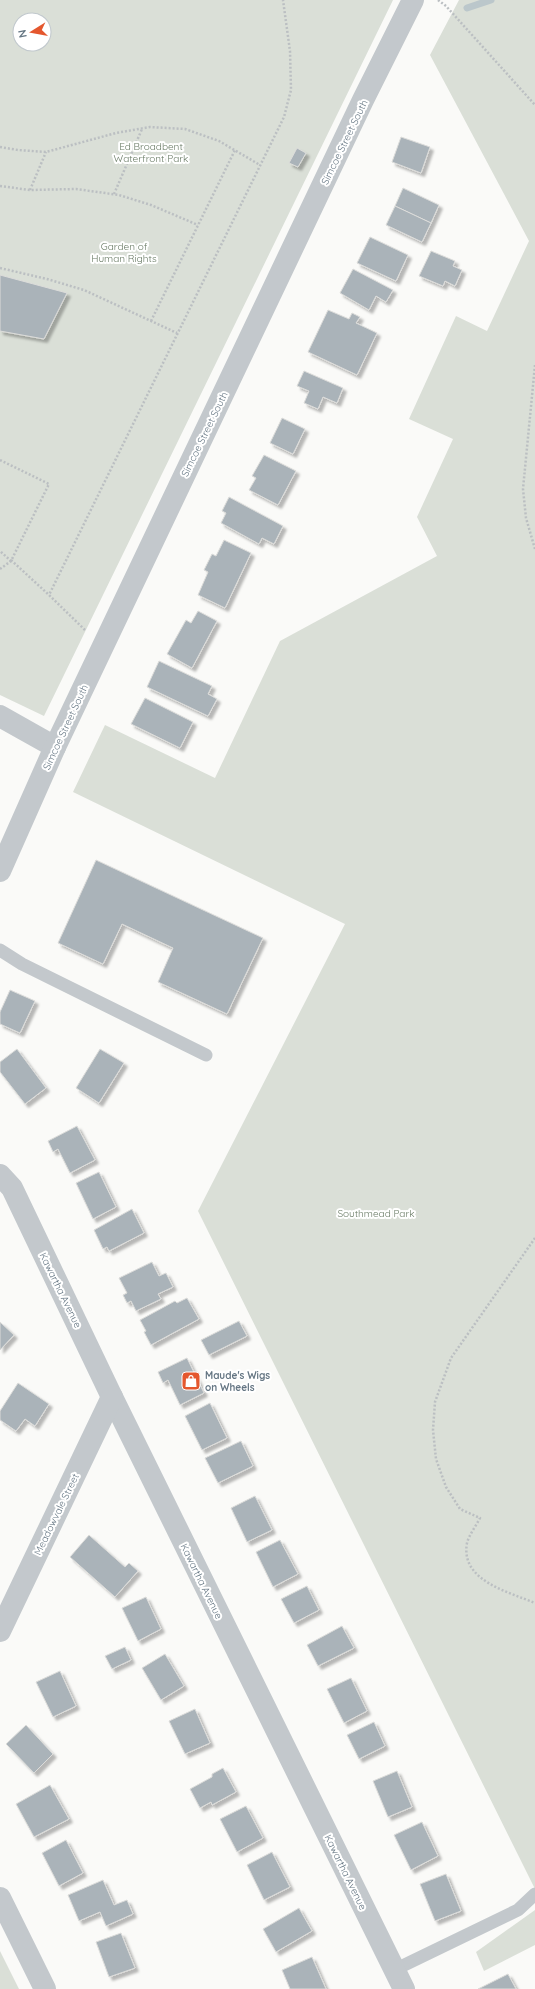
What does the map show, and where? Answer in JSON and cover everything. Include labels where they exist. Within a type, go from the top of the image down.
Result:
[{"type":"street","name":"Simcoe Street South","points":[[0,871],[55,747],[360,107],[413,0]]},
{"type":"street","points":[[0,716],[55,747]]},
{"type":"street","name":"Kawartha Avenue","points":[[0,1175],[12,1188],[112,1397],[404,1989]]},
{"type":"street","name":"Meadowvale Street","points":[[0,1631],[112,1397]]},
{"type":"street","points":[[0,1898],[45,1989]]},
{"type":"lane","points":[[0,950],[22,964],[206,1056]]},
{"type":"lane","points":[[394,1970],[518,1910],[535,1894]]},
{"type":"path","points":[[49,595],[284,117],[291,90],[290,51],[283,0]]},
{"type":"path","points":[[438,0],[446,6],[535,105]]},
{"type":"path","points":[[0,147],[46,152],[116,133],[143,129],[185,129],[219,141],[260,165]]},
{"type":"path","points":[[114,194],[143,129]]},
{"type":"path","points":[[151,321],[235,150]]},
{"type":"path","points":[[30,190],[46,152]]},
{"type":"path","points":[[0,186],[30,190],[76,189],[114,194],[151,205],[198,225]]},
{"type":"path","points":[[0,268],[47,279],[84,290],[177,333]]},
{"type":"path","points":[[535,365],[523,489],[526,518],[535,549]]},
{"type":"path","points":[[0,460],[49,484],[11,561],[0,569]]},
{"type":"path","points":[[0,551],[86,630]]},
{"type":"path","points":[[535,1238],[451,1358],[435,1402],[432,1430],[436,1459],[446,1487],[460,1509],[480,1518],[467,1542],[467,1553],[473,1571],[492,1585],[535,1603]]},
{"type":"green space","name":"Ed Broadbent Waterfront Park","points":[[0,0],[393,0],[44,716],[0,695]]},
{"type":"green space","name":"Southmead Park","points":[[459,0],[535,0],[535,1889],[198,1211],[345,924],[73,792],[105,725],[215,778],[280,641],[437,556],[417,517],[453,439],[409,419],[456,316],[487,331],[529,241],[430,55]]},
{"type":"green space","points":[[535,1910],[535,1945],[484,1971],[476,1952]]},
{"type":"green space","points":[[0,1951],[19,1989],[0,1989]]},
{"type":"building","points":[[401,137],[430,147],[421,173],[392,162]]},
{"type":"building","points":[[297,148],[306,153],[298,167],[289,163]]},
{"type":"building","points":[[403,188],[439,205],[431,223],[395,206]]},
{"type":"building","points":[[395,206],[431,223],[422,242],[386,225]]},
{"type":"building","points":[[370,237],[408,255],[396,281],[357,263]]},
{"type":"building","points":[[431,251],[455,261],[453,266],[462,270],[455,286],[445,281],[443,286],[419,276]]},
{"type":"building","points":[[353,269],[393,290],[386,302],[376,296],[369,310],[340,293]]},
{"type":"building","points":[[0,275],[67,293],[44,339],[0,331]]},
{"type":"building","points":[[328,310],[349,319],[352,313],[360,317],[356,323],[377,333],[357,375],[308,352]]},
{"type":"building","points":[[304,371],[343,388],[337,403],[323,397],[318,409],[304,403],[309,391],[297,386]]},
{"type":"building","points":[[282,418],[305,429],[293,454],[270,443]]},
{"type":"building","points":[[264,455],[296,471],[278,505],[249,490],[256,478],[252,476]]},
{"type":"building","points":[[229,497],[283,526],[274,544],[262,538],[259,544],[221,523],[226,513],[222,511]]},
{"type":"building","points":[[224,540],[251,553],[225,608],[198,595],[208,572],[204,570],[212,554],[216,556]]},
{"type":"building","points":[[198,611],[217,621],[192,668],[167,654],[186,620],[191,623]]},
{"type":"building","points":[[159,661],[212,686],[208,694],[217,699],[208,716],[147,687]]},
{"type":"building","points":[[145,698],[193,722],[180,748],[131,724]]},
{"type":"building","points":[[96,860],[263,938],[227,1014],[158,982],[173,948],[122,924],[103,964],[58,943]]},
{"type":"building","points":[[10,990],[35,1001],[20,1033],[0,1024],[0,1012]]},
{"type":"building","points":[[17,1049],[46,1088],[25,1104],[0,1072],[0,1062]]},
{"type":"building","points":[[100,1049],[124,1063],[99,1103],[76,1088]]},
{"type":"building","points":[[77,1126],[95,1160],[70,1173],[58,1149],[53,1152],[48,1141]]},
{"type":"building","points":[[99,1172],[116,1207],[93,1219],[76,1183]]},
{"type":"building","points":[[132,1209],[144,1233],[109,1251],[107,1247],[103,1249],[94,1230]]},
{"type":"building","points":[[152,1262],[159,1276],[166,1273],[173,1287],[158,1294],[161,1299],[136,1311],[131,1301],[127,1303],[123,1295],[127,1293],[119,1278]]},
{"type":"building","points":[[187,1298],[199,1319],[151,1345],[140,1320],[175,1301],[177,1303]]},
{"type":"building","points":[[239,1321],[247,1336],[209,1355],[201,1340]]},
{"type":"building","points":[[0,1322],[14,1335],[0,1350]]},
{"type":"building","points":[[187,1358],[204,1393],[180,1405],[168,1380],[163,1383],[158,1372]]},
{"type":"building","points":[[18,1383],[49,1404],[35,1426],[25,1419],[16,1431],[0,1420],[0,1411]]},
{"type":"building","points":[[210,1403],[227,1438],[202,1450],[185,1416]]},
{"type":"building","points":[[241,1441],[253,1466],[218,1483],[205,1458]]},
{"type":"building","points":[[255,1496],[272,1530],[247,1542],[231,1508]]},
{"type":"building","points":[[89,1535],[125,1567],[129,1563],[138,1571],[115,1597],[70,1557]]},
{"type":"building","points":[[280,1540],[298,1574],[273,1587],[256,1552]]},
{"type":"building","points":[[307,1586],[319,1610],[294,1623],[281,1599]]},
{"type":"building","points":[[146,1597],[161,1629],[138,1641],[122,1608]]},
{"type":"building","points":[[342,1626],[354,1648],[318,1666],[307,1645]]},
{"type":"building","points":[[125,1647],[131,1660],[112,1669],[105,1656]]},
{"type":"building","points":[[165,1654],[184,1686],[161,1700],[142,1668]]},
{"type":"building","points":[[60,1671],[76,1706],[53,1717],[36,1682]]},
{"type":"building","points":[[351,1678],[367,1711],[344,1723],[327,1689]]},
{"type":"building","points":[[195,1709],[210,1743],[185,1754],[169,1721]]},
{"type":"building","points":[[374,1722],[385,1746],[359,1759],[347,1735]]},
{"type":"building","points":[[26,1725],[53,1754],[34,1773],[6,1744]]},
{"type":"building","points":[[223,1768],[236,1792],[212,1805],[211,1802],[200,1808],[190,1789],[212,1777],[212,1774]]},
{"type":"building","points":[[397,1771],[412,1807],[388,1817],[373,1781]]},
{"type":"building","points":[[50,1785],[69,1819],[34,1837],[16,1804]]},
{"type":"building","points":[[246,1806],[263,1838],[237,1852],[220,1819]]},
{"type":"building","points":[[422,1822],[438,1856],[411,1870],[394,1835]]},
{"type":"building","points":[[66,1840],[83,1873],[59,1886],[42,1853]]},
{"type":"building","points":[[272,1852],[290,1887],[264,1900],[247,1865]]},
{"type":"building","points":[[446,1874],[461,1911],[435,1921],[420,1884]]},
{"type":"building","points":[[103,1880],[114,1905],[127,1900],[133,1914],[106,1926],[100,1912],[79,1921],[68,1895]]},
{"type":"building","points":[[299,1908],[312,1931],[276,1952],[263,1929]]},
{"type":"building","points":[[121,1933],[135,1968],[109,1977],[96,1942]]},
{"type":"building","points":[[312,1957],[326,1989],[290,1989],[282,1970]]},
{"type":"building","points":[[508,1974],[516,1989],[478,1989]]},
{"type":"waterway","points":[[467,8],[491,0]]},
{"type":"place","name":"Maude's Wigs on Wheels","points":[[191,1381]]},
{"type":"park label","name":"Garden of Human Rights","points":[[124,252]]}]
